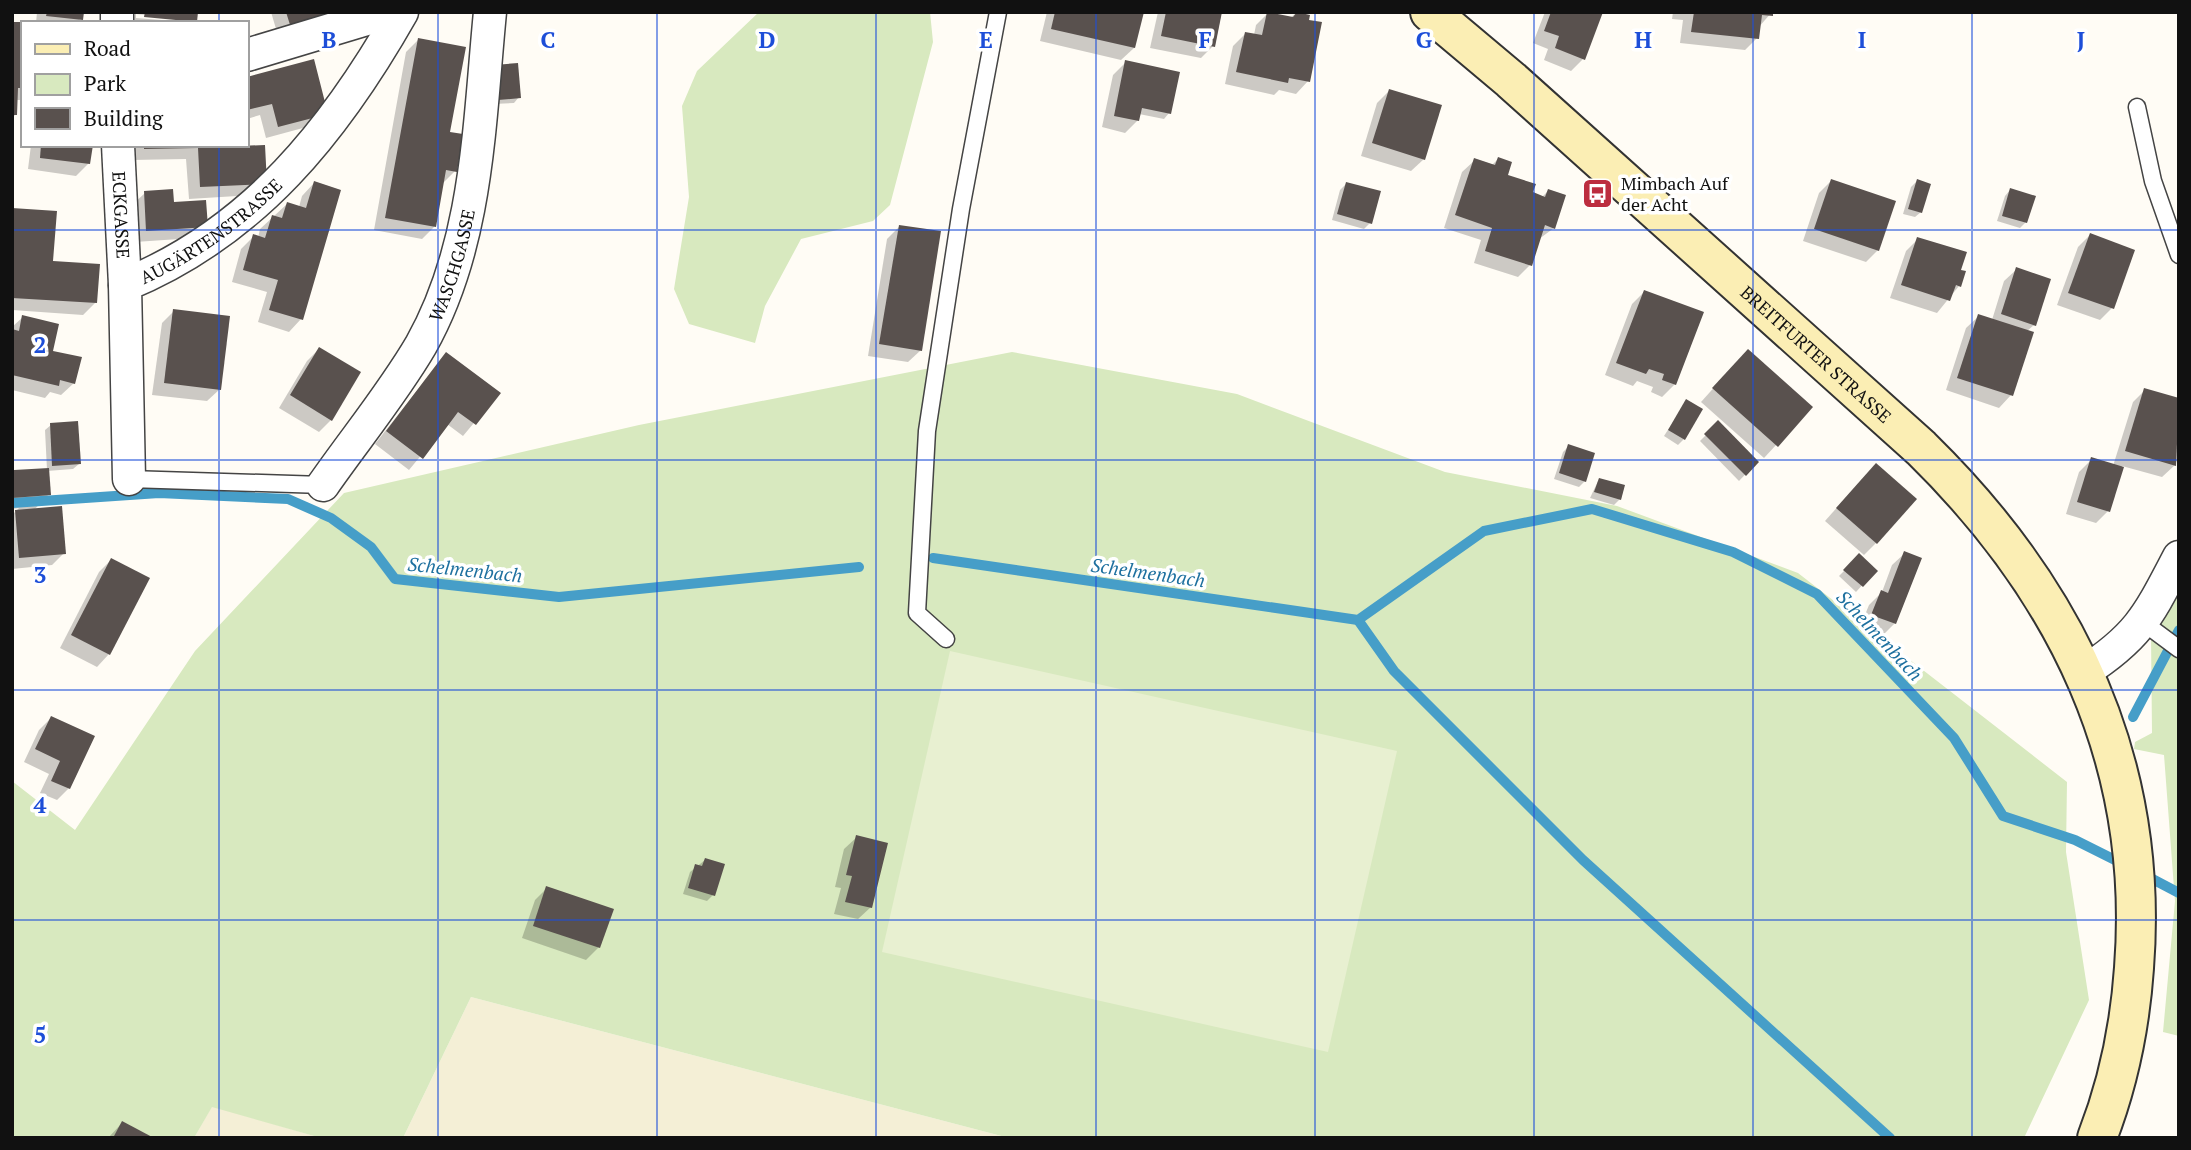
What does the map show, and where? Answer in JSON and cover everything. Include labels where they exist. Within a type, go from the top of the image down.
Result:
[{"type":"main road","name":"BREITFURTER STRASSE","points":[[1430,12],[1511,80],[1964,491],[2021,564],[2059,623],[2084,672],[2118,764],[2131,834],[2137,896],[2132,998],[2111,1102],[2097,1138]]},
{"type":"street","points":[[248,55],[390,12]]},
{"type":"street","name":"AUGÄRTENSTRASSE","points":[[129,479],[125,285],[158,272],[268,195],[336,118],[369,71],[402,12]]},
{"type":"street","name":"WASCHGASSE","points":[[323,485],[421,344],[444,293],[464,235],[474,177],[490,12]]},
{"type":"street","name":"ECKGASSE","points":[[118,147],[125,285]]},
{"type":"street","points":[[2084,672],[2114,652],[2144,623],[2179,557]]},
{"type":"lane","points":[[946,639],[917,613],[927,431],[961,209],[998,12]]},
{"type":"lane","points":[[2137,107],[2153,181],[2179,255]]},
{"type":"lane","points":[[129,479],[323,485]]},
{"type":"lane","points":[[2144,623],[2179,649]]},
{"type":"shaded area","points":[[471,997],[1009,1138],[403,1138]]},
{"type":"shaded area","points":[[212,1106],[321,1138],[194,1138]]},
{"type":"green space","points":[[759,12],[930,12],[933,42],[890,205],[873,221],[801,239],[765,306],[755,343],[689,324],[674,289],[689,197],[682,106],[697,71]]},
{"type":"green space","points":[[1012,352],[1237,394],[1445,472],[1617,506],[1798,573],[2067,782],[2066,852],[2089,1000],[2024,1138],[1009,1138],[471,997],[403,1138],[321,1138],[212,1107],[194,1138],[12,1138],[12,781],[75,830],[195,651],[344,493],[639,425]]},
{"type":"green space","points":[[2179,589],[2179,1036],[2163,1032],[2175,901],[2164,755],[2134,749],[2135,742],[2152,733],[2151,635]]},
{"type":"green space","points":[[950,651],[1397,751],[1328,1052],[882,952]]},
{"type":"building","points":[[47,12],[84,12],[83,20],[46,16]]},
{"type":"building","points":[[145,12],[198,12],[197,21],[144,17]]},
{"type":"building","points":[[286,12],[344,12],[291,28]]},
{"type":"building","points":[[1055,12],[1144,12],[1135,48],[1051,29]]},
{"type":"building","points":[[1166,12],[1222,12],[1215,47],[1161,36]]},
{"type":"building","points":[[1267,12],[1293,17],[1297,12],[1310,15],[1309,20],[1322,22],[1310,82],[1289,78],[1288,83],[1236,72],[1245,32],[1262,35]]},
{"type":"building","points":[[1551,12],[1603,12],[1585,60],[1555,48],[1559,36],[1544,31]]},
{"type":"building","points":[[1694,12],[1773,12],[1773,16],[1762,15],[1759,39],[1691,32]]},
{"type":"building","points":[[12,22],[21,22],[21,88],[18,88],[17,115],[12,115]]},
{"type":"building","points":[[418,38],[466,47],[450,132],[463,134],[457,172],[446,170],[436,227],[385,218]]},
{"type":"building","points":[[314,59],[328,114],[278,127],[272,104],[248,110],[248,77]]},
{"type":"building","points":[[1125,60],[1180,72],[1171,114],[1142,108],[1139,121],[1114,116]]},
{"type":"building","points":[[518,63],[521,98],[498,100],[494,65]]},
{"type":"building","points":[[1389,89],[1442,105],[1425,160],[1372,143]]},
{"type":"building","points":[[265,145],[267,184],[200,187],[198,148],[144,149]]},
{"type":"building","points":[[41,147],[93,147],[90,164],[40,158]]},
{"type":"building","points":[[1498,157],[1512,162],[1508,175],[1536,184],[1533,192],[1545,197],[1548,189],[1566,195],[1555,229],[1545,225],[1532,266],[1485,251],[1492,228],[1455,215],[1474,158],[1495,165]]},
{"type":"building","points":[[1831,179],[1896,201],[1879,251],[1814,229]]},
{"type":"building","points":[[1917,179],[1931,184],[1922,213],[1908,209]]},
{"type":"building","points":[[314,181],[341,190],[303,320],[269,310],[278,280],[243,270],[253,234],[265,238],[272,215],[282,218],[287,202],[306,208]]},
{"type":"building","points":[[1346,182],[1381,191],[1372,224],[1337,214]]},
{"type":"building","points":[[2010,188],[2036,196],[2027,223],[2002,216]]},
{"type":"building","points":[[173,189],[174,202],[206,200],[208,227],[146,231],[144,191]]},
{"type":"building","points":[[12,208],[57,211],[53,261],[100,264],[97,303],[12,298]]},
{"type":"building","points":[[899,225],[941,231],[922,351],[879,344]]},
{"type":"building","points":[[2090,233],[2135,250],[2114,309],[2068,293]]},
{"type":"building","points":[[1917,237],[1967,252],[1961,270],[1966,271],[1961,287],[1956,285],[1950,301],[1901,285]]},
{"type":"building","points":[[2016,267],[2051,279],[2036,326],[2001,314]]},
{"type":"building","points":[[1644,290],[1704,312],[1676,385],[1662,380],[1664,374],[1649,369],[1646,374],[1616,363]]},
{"type":"building","points":[[173,309],[230,316],[221,390],[164,383]]},
{"type":"building","points":[[1978,314],[2034,332],[2013,396],[1957,378]]},
{"type":"building","points":[[22,315],[59,324],[53,351],[82,357],[75,384],[60,380],[59,386],[12,375],[12,329],[19,331]]},
{"type":"building","points":[[319,347],[361,372],[332,421],[290,395]]},
{"type":"building","points":[[1748,349],[1813,407],[1778,447],[1712,388]]},
{"type":"building","points":[[446,352],[501,393],[476,425],[458,412],[423,459],[386,431]]},
{"type":"building","points":[[2144,388],[2179,398],[2176,466],[2125,451]]},
{"type":"building","points":[[1686,399],[1703,409],[1685,440],[1668,430]]},
{"type":"building","points":[[1718,420],[1759,462],[1746,476],[1704,434]]},
{"type":"building","points":[[78,421],[81,464],[52,466],[50,423]]},
{"type":"building","points":[[1568,444],[1595,453],[1586,482],[1559,473]]},
{"type":"building","points":[[2091,457],[2124,467],[2110,512],[2077,502]]},
{"type":"building","points":[[1876,463],[1917,499],[1877,544],[1836,508]]},
{"type":"building","points":[[49,468],[51,495],[12,498],[14,470]]},
{"type":"building","points":[[1599,478],[1625,485],[1621,500],[1594,492]]},
{"type":"building","points":[[62,506],[66,554],[19,558],[15,510]]},
{"type":"building","points":[[1904,551],[1922,558],[1896,624],[1871,615],[1881,590],[1888,593]]},
{"type":"building","points":[[1859,553],[1878,571],[1863,587],[1843,570]]},
{"type":"building","points":[[111,558],[150,578],[110,655],[71,635]]},
{"type":"building","points":[[51,716],[95,736],[70,789],[51,781],[60,761],[35,749]]},
{"type":"building","points":[[856,835],[888,843],[872,908],[845,902],[852,876],[846,875]]},
{"type":"building","points":[[705,858],[725,864],[715,896],[688,888],[695,864],[702,866]]},
{"type":"building","points":[[546,886],[614,909],[600,948],[533,926]]},
{"type":"building","points":[[122,1121],[154,1138],[113,1138]]},
{"type":"waterway","name":"Schelmenbach","points":[[12,503],[159,493],[288,499],[331,518],[371,547],[395,579],[559,597],[859,567]]},
{"type":"waterway","name":"Schelmenbach","points":[[933,558],[1358,620],[1484,531],[1592,509],[1733,552],[1817,594],[1954,738],[2003,816],[2075,840],[2123,864]]},
{"type":"waterway","name":"Schelmenbach","points":[[1358,620],[1394,671],[1583,860],[1890,1138]]},
{"type":"waterway","points":[[2172,643],[2179,630]]},
{"type":"waterway","points":[[2133,717],[2171,645]]},
{"type":"waterway","name":"Schelmenbach","points":[[2141,873],[2179,893]]},
{"type":"place","name":"Mimbach Auf der Acht","points":[[1598,193]]}]
